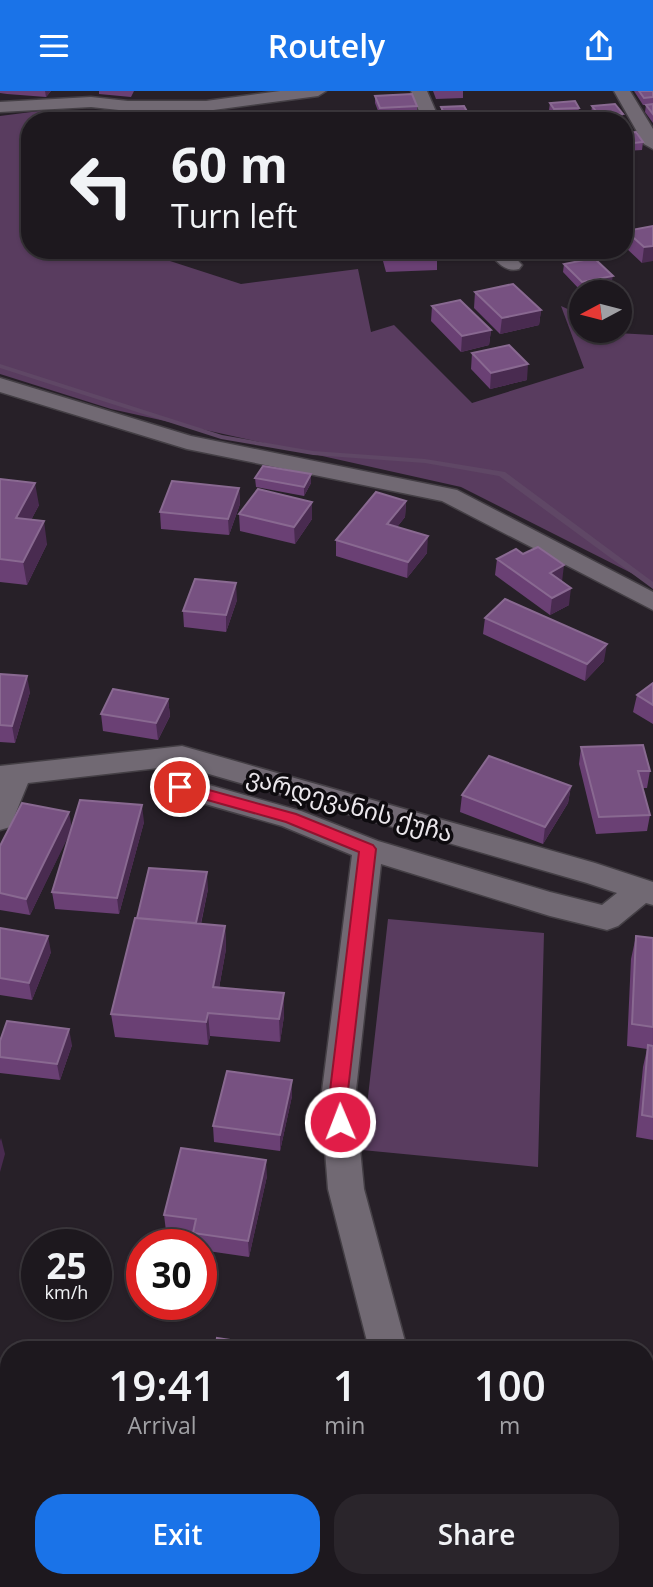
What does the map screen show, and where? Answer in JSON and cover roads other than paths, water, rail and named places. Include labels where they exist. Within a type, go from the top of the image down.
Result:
[{"type":"street","points":[[0,107],[91,102],[128,106],[221,105],[318,91]]},
{"type":"street","points":[[419,91],[428,112]]},
{"type":"street","points":[[622,91],[653,144]]},
{"type":"street","points":[[506,259],[512,265]]},
{"type":"street","points":[[0,385],[187,442],[449,495],[653,602]]},
{"type":"street","points":[[182,756],[180,787],[291,818],[368,849],[550,904],[607,918],[647,892]]},
{"type":"street","name":"ვარდევანის ქუჩა","points":[[8,775],[182,756],[595,874],[647,892]]},
{"type":"street","points":[[0,820],[8,775]]},
{"type":"street","points":[[368,849],[338,1099],[346,1189],[386,1341]]},
{"type":"waterway","points":[[0,366],[221,437],[313,453],[425,461],[502,474],[653,586]]}]
